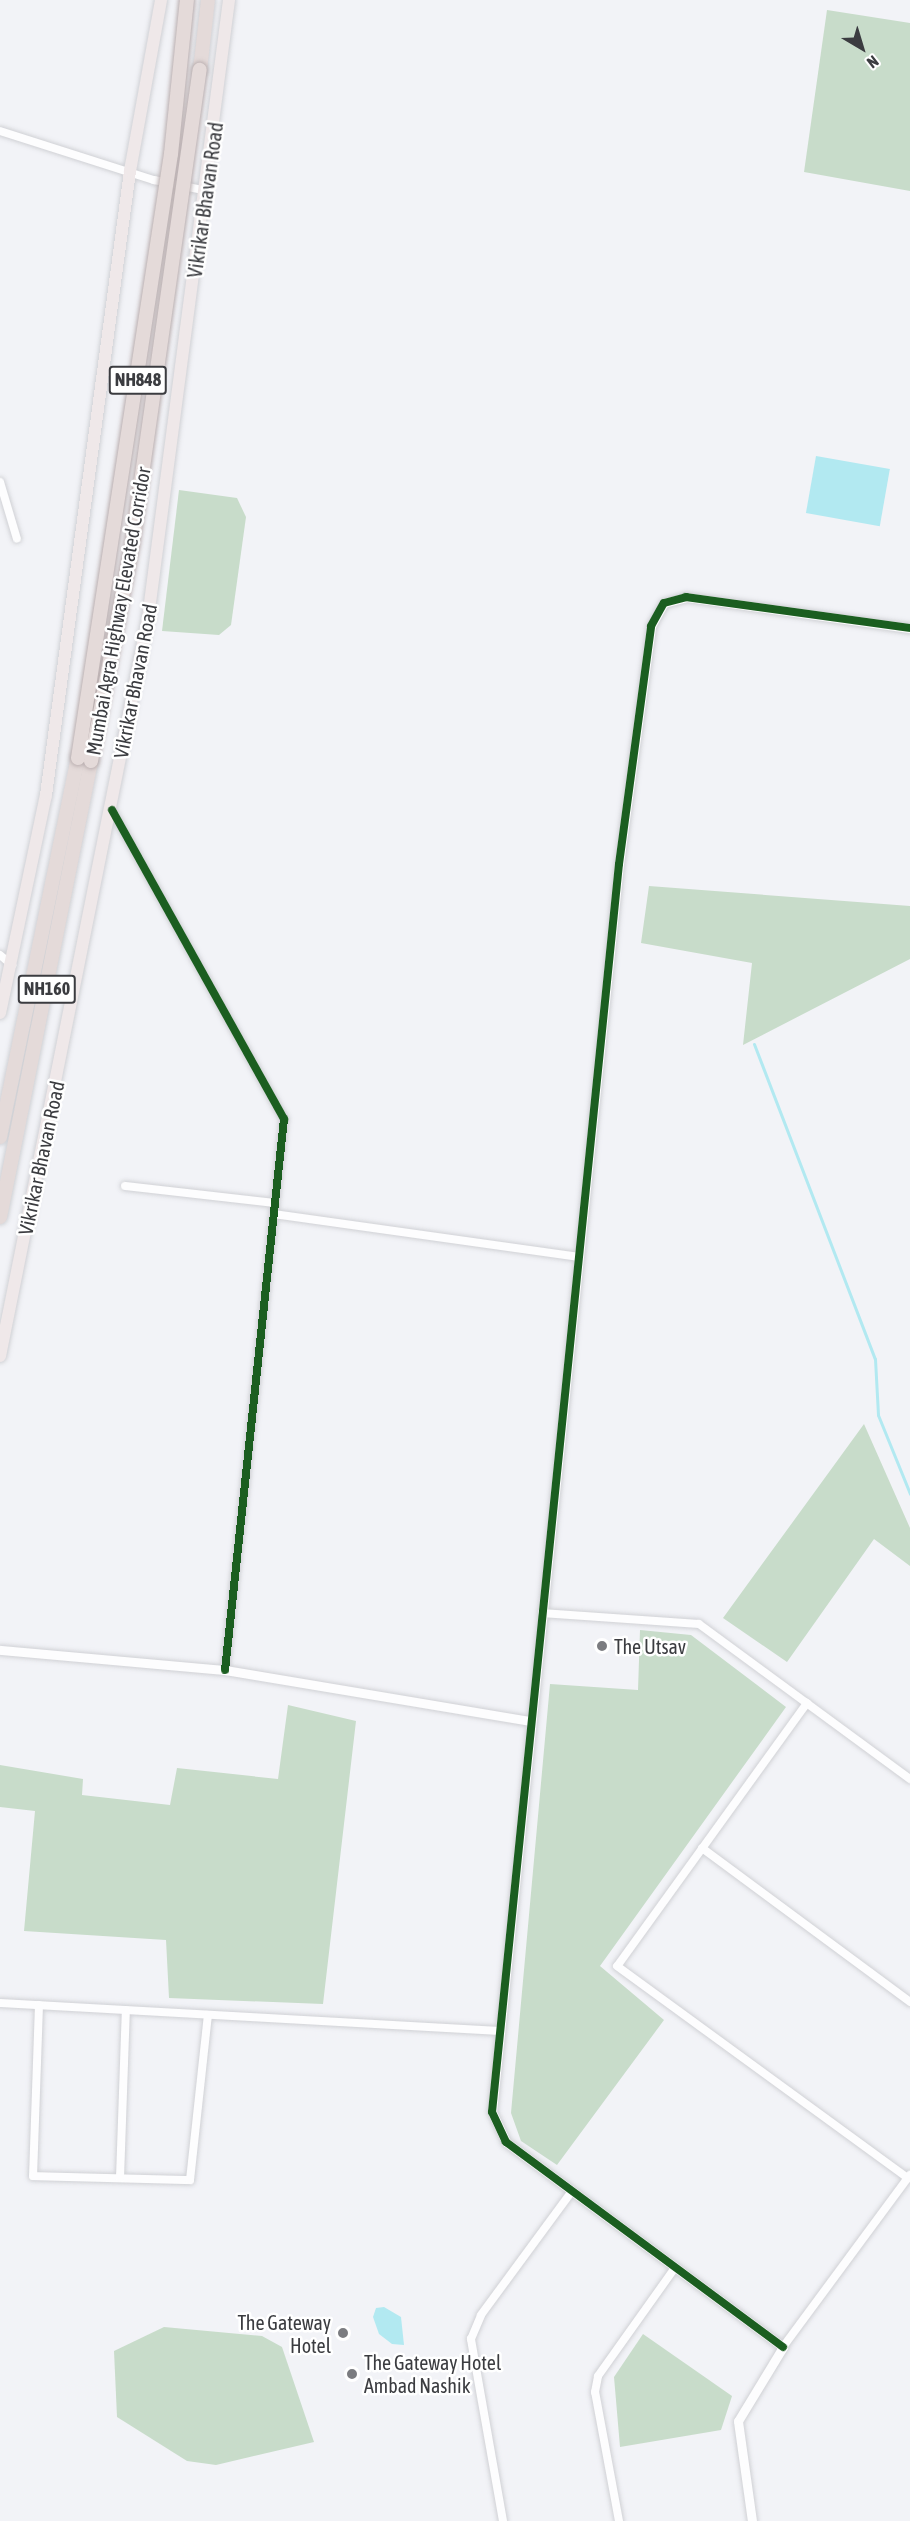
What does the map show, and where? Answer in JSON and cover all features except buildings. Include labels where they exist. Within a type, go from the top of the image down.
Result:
[{"type":"highway","name":"Mumbai Agra Highway Elevated Corridor","points":[[0,1216],[84,760],[171,154],[188,0]]},
{"type":"highway","name":"Mumbai Agra Highway Elevated Corridor","points":[[0,1137],[132,545],[208,0]]},
{"type":"main road","points":[[0,1013],[12,965],[46,795],[130,171],[161,0]]},
{"type":"main road","name":"Vikrikar Bhavan Road","points":[[0,1356],[112,810],[148,618],[207,191],[229,0]]},
{"type":"street","points":[[0,131],[130,171],[207,191]]},
{"type":"street","points":[[0,482],[17,539]]},
{"type":"street","points":[[783,2347],[570,2194],[495,2127],[500,2031],[620,864],[651,626],[664,603],[686,597],[910,628]]},
{"type":"street","points":[[112,810],[284,1119],[225,1670]]},
{"type":"street","points":[[0,955],[12,965]]},
{"type":"street","points":[[125,1186],[275,1203]]},
{"type":"street","points":[[274,1214],[579,1257]]},
{"type":"street","points":[[542,1613],[699,1623],[910,1779]]},
{"type":"street","points":[[0,1650],[225,1670],[531,1721]]},
{"type":"street","points":[[752,2521],[738,2421],[783,2347],[909,2177],[616,1966],[807,1703]]},
{"type":"street","points":[[702,1848],[910,2002]]},
{"type":"street","points":[[0,2003],[500,2031]]},
{"type":"street","points":[[39,2005],[33,2176],[190,2180],[208,2015]]},
{"type":"street","points":[[120,2178],[126,2010]]},
{"type":"street","points":[[503,2521],[471,2338],[481,2315],[570,2194]]},
{"type":"street","points":[[619,2521],[596,2384],[674,2269]]},
{"type":"green space","points":[[827,10],[910,23],[910,191],[804,172]]},
{"type":"green space","points":[[179,490],[237,498],[246,517],[231,625],[219,635],[162,631]]},
{"type":"green space","points":[[649,886],[910,906],[910,959],[743,1045],[752,963],[641,943]]},
{"type":"green space","points":[[864,1424],[910,1528],[910,1566],[874,1539],[787,1662],[723,1618]]},
{"type":"green space","points":[[640,1630],[691,1635],[786,1707],[600,1966],[664,2020],[557,2165],[521,2141],[511,2113],[550,1684],[638,1690]]},
{"type":"green space","points":[[288,1705],[356,1721],[323,2004],[169,1998],[166,1940],[24,1931],[35,1811],[0,1807],[0,1765],[83,1779],[82,1795],[170,1805],[177,1768],[278,1779]]},
{"type":"green space","points":[[164,2327],[262,2336],[282,2347],[314,2442],[216,2465],[187,2461],[117,2417],[114,2351]]},
{"type":"green space","points":[[643,2334],[732,2396],[721,2430],[620,2447],[614,2377]]},
{"type":"water","points":[[816,456],[890,469],[880,526],[806,513]]},
{"type":"water","points":[[384,2307],[401,2317],[404,2345],[392,2344],[379,2334],[373,2317],[376,2308]]},
{"type":"waterway","points":[[754,1044],[875,1359],[878,1415],[910,1494]]},
{"type":"cycle path","points":[[783,2347],[506,2142],[492,2112],[619,864],[651,626],[664,603],[686,597],[910,628]]},
{"type":"cycle path","points":[[112,810],[284,1119],[225,1670]]},
{"type":"place","name":"The Utsav","points":[[602,1646]]},
{"type":"place","name":"The Gateway Hotel","points":[[343,2333]]},
{"type":"place","name":"The Gateway Hotel Ambad Nashik","points":[[352,2374]]}]
